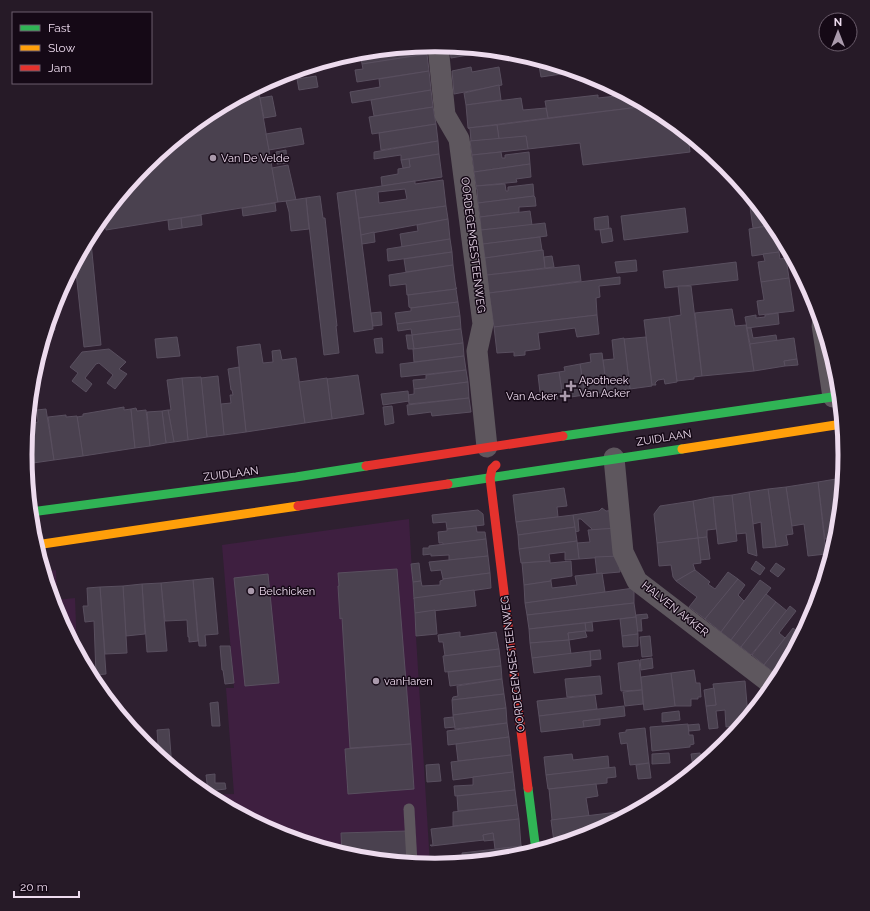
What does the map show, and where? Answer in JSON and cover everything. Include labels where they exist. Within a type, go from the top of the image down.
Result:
[{"type":"main road","name":"ZUIDLAAN","points":[[36,511],[296,477],[487,447],[834,397]]},
{"type":"main road","name":"ZUIDLAAN","points":[[641,434],[650,423]]},
{"type":"main road","name":"ZUIDLAAN","points":[[42,544],[837,425]]},
{"type":"main road","points":[[428,466],[434,456]]},
{"type":"main road","points":[[490,478],[492,469],[497,465],[504,463]]},
{"type":"main road","name":"OORDEGEMSESTEENWEG","points":[[490,478],[535,846]]},
{"type":"main road","points":[[291,506],[300,496]]},
{"type":"street","name":"OORDEGEMSESTEENWEG","points":[[439,52],[445,115],[459,139],[483,324],[477,350],[487,447]]},
{"type":"street","name":"HALVEN AKKER","points":[[614,458],[623,552],[637,580],[768,682]]},
{"type":"lane","points":[[409,809],[412,858]]},
{"type":"shaded area","points":[[409,519],[430,858],[409,858],[382,855],[331,845],[281,828],[233,805],[217,795],[234,794],[226,688],[234,688],[222,545]]},
{"type":"shaded area","points":[[56,570],[57,595],[53,585],[49,571]]},
{"type":"shaded area","points":[[75,598],[77,639],[59,600]]},
{"type":"building","points":[[427,52],[427,54],[362,64],[361,59]]},
{"type":"building","points":[[451,53],[472,54],[451,58]]},
{"type":"building","points":[[427,54],[429,71],[357,82],[355,70],[363,69],[362,64]]},
{"type":"building","points":[[539,66],[564,74],[541,77]]},
{"type":"building","points":[[471,67],[472,72],[499,67],[502,85],[454,94],[452,71]]},
{"type":"building","points":[[429,71],[431,90],[352,103],[350,92],[380,87],[379,79]]},
{"type":"building","points":[[316,76],[318,87],[299,90],[297,79]]},
{"type":"building","points":[[499,85],[501,100],[466,105],[464,93]]},
{"type":"building","points":[[431,90],[433,107],[374,116],[371,100]]},
{"type":"building","name":"Van De Velde","points":[[259,93],[278,202],[106,230],[105,224],[115,210],[150,171],[169,153],[211,120]]},
{"type":"building","points":[[598,95],[598,98],[617,96],[638,107],[548,118],[545,101]]},
{"type":"building","points":[[272,96],[276,116],[264,118],[260,98]]},
{"type":"building","points":[[521,98],[523,110],[546,108],[548,118],[468,128],[466,105]]},
{"type":"building","points":[[433,107],[436,124],[372,134],[369,117]]},
{"type":"building","points":[[638,107],[659,120],[689,143],[690,152],[583,165],[580,143],[528,149],[526,136],[499,139],[497,125]]},
{"type":"building","points":[[436,124],[438,141],[381,150],[379,133]]},
{"type":"building","points":[[497,125],[499,139],[471,141],[470,129],[468,128]]},
{"type":"building","points":[[301,128],[304,144],[269,150],[266,134]]},
{"type":"building","points":[[526,136],[528,149],[472,155],[470,141]]},
{"type":"building","points":[[438,141],[439,154],[401,160],[401,155],[374,159],[374,152]]},
{"type":"building","points":[[286,150],[287,163],[277,164],[276,152]]},
{"type":"building","points":[[501,152],[502,158],[505,158],[505,155],[529,152],[530,164],[474,172],[472,155]]},
{"type":"building","points":[[439,154],[442,177],[382,186],[381,177],[398,174],[398,169],[410,167],[409,159]]},
{"type":"building","points":[[409,159],[410,167],[403,168],[401,160]]},
{"type":"building","points":[[530,164],[531,177],[516,179],[517,182],[476,186],[474,172]]},
{"type":"building","points":[[288,165],[296,200],[278,202],[272,168]]},
{"type":"building","points":[[443,180],[446,206],[359,218],[355,190],[415,181],[415,184]],"holes":[[[405,189],[407,199],[379,203],[378,192]]]},
{"type":"building","points":[[505,184],[506,191],[508,191],[508,187],[533,184],[534,196],[478,203],[476,186]]},
{"type":"building","points":[[355,190],[373,329],[354,332],[337,193]]},
{"type":"building","points":[[320,196],[323,218],[325,218],[339,353],[324,355],[306,199]]},
{"type":"building","points":[[534,196],[536,206],[519,207],[519,212],[480,217],[478,203]]},
{"type":"building","points":[[306,198],[309,229],[291,231],[286,201]]},
{"type":"building","points":[[275,203],[276,211],[243,216],[242,208]]},
{"type":"building","points":[[446,206],[448,219],[361,235],[359,218]]},
{"type":"building","points":[[750,207],[752,207],[755,210],[766,226],[753,228]]},
{"type":"building","points":[[685,208],[688,232],[624,240],[621,216]]},
{"type":"building","points":[[530,211],[532,225],[481,230],[480,217]]},
{"type":"building","points":[[201,215],[202,225],[182,228],[181,218]]},
{"type":"building","points":[[608,216],[609,229],[595,230],[594,218]]},
{"type":"building","points":[[181,218],[182,228],[169,230],[168,220]]},
{"type":"building","points":[[448,219],[450,239],[402,247],[400,234],[418,231],[417,225]]},
{"type":"building","points":[[545,223],[547,236],[483,244],[481,230]]},
{"type":"building","points":[[766,226],[778,245],[779,252],[752,256],[749,229]]},
{"type":"building","points":[[611,228],[613,241],[602,243],[600,230]]},
{"type":"building","points":[[374,232],[375,242],[362,244],[361,235]]},
{"type":"building","points":[[540,237],[542,250],[485,258],[483,244]]},
{"type":"building","points":[[450,239],[452,252],[388,261],[387,249]]},
{"type":"building","points":[[91,246],[101,345],[84,347],[76,273]]},
{"type":"building","points":[[543,250],[545,268],[487,275],[485,258]]},
{"type":"building","points":[[452,252],[453,265],[406,272],[404,259]]},
{"type":"building","points":[[779,252],[780,259],[786,258],[789,278],[761,282],[758,262],[765,261],[763,254]]},
{"type":"building","points":[[552,256],[554,267],[545,268],[544,257]]},
{"type":"building","points":[[636,260],[637,271],[617,273],[615,262]]},
{"type":"building","points":[[736,262],[738,280],[665,288],[663,271]]},
{"type":"building","points":[[453,265],[456,289],[407,295],[406,284],[390,286],[389,275]]},
{"type":"building","points":[[579,265],[581,281],[489,293],[487,275]]},
{"type":"building","points":[[620,277],[620,284],[599,286],[600,297],[596,298],[597,315],[494,327],[489,293]]},
{"type":"building","points":[[789,278],[794,311],[759,315],[757,301],[764,300],[761,282]]},
{"type":"building","points":[[678,286],[691,286],[702,376],[694,377],[694,379],[677,381],[669,317],[681,315]]},
{"type":"building","points":[[456,289],[458,302],[409,307],[408,295]]},
{"type":"building","points":[[458,302],[460,316],[397,324],[395,313],[411,311],[411,308]]},
{"type":"building","points":[[732,309],[735,326],[746,325],[754,371],[702,376],[695,313]]},
{"type":"building","points":[[381,312],[382,325],[373,326],[371,313]]},
{"type":"building","points":[[778,313],[779,324],[747,328],[745,317],[756,315],[756,318],[765,317],[765,315]]},
{"type":"building","points":[[597,315],[599,334],[577,337],[575,328],[538,333],[540,349],[525,351],[525,355],[514,356],[514,352],[497,353],[494,327]]},
{"type":"building","points":[[460,316],[461,329],[412,335],[411,329],[398,331],[397,324]]},
{"type":"building","points":[[669,317],[677,382],[665,384],[664,379],[658,380],[655,383],[656,385],[652,385],[644,320]]},
{"type":"building","points":[[54,323],[55,330],[52,330]]},
{"type":"building","points":[[747,328],[751,328],[753,338],[776,335],[777,341],[750,344]]},
{"type":"building","points":[[461,329],[463,343],[414,349],[412,335]]},
{"type":"building","points":[[406,335],[412,335],[414,349],[408,349]]},
{"type":"building","points":[[177,337],[180,356],[157,358],[155,339]]},
{"type":"building","points":[[646,337],[652,386],[630,389],[624,339]]},
{"type":"building","points":[[382,338],[383,353],[376,353],[374,339]]},
{"type":"building","points":[[624,338],[630,389],[607,392],[603,360],[614,359],[612,340]]},
{"type":"building","points":[[794,338],[797,359],[784,361],[785,366],[754,371],[750,344]]},
{"type":"building","points":[[463,343],[464,356],[414,362],[413,349]]},
{"type":"building","points":[[260,344],[263,363],[273,362],[272,351],[280,350],[282,360],[296,358],[305,423],[246,432],[237,347]]},
{"type":"building","points":[[109,349],[126,362],[119,369],[127,374],[115,389],[107,383],[113,375],[99,363],[96,364],[85,378],[92,384],[86,392],[72,381],[78,373],[70,367],[82,352]]},
{"type":"building","points":[[602,353],[607,392],[585,395],[580,364],[591,362],[590,354]]},
{"type":"building","points":[[464,356],[466,370],[401,377],[400,364]]},
{"type":"building","points":[[797,359],[798,365],[785,366],[784,361]]},
{"type":"building","points":[[580,364],[585,395],[563,398],[559,372],[565,371],[564,367]]},
{"type":"building","points":[[239,367],[246,432],[224,435],[221,404],[231,403],[230,395],[233,395],[228,369]]},
{"type":"building","points":[[466,370],[468,382],[414,389],[413,380],[426,379],[426,375]]},
{"type":"building","points":[[559,372],[563,398],[541,401],[538,375]]},
{"type":"building","points":[[358,375],[364,414],[332,419],[327,379]]},
{"type":"building","points":[[218,376],[224,435],[207,437],[201,378]]},
{"type":"building","points":[[201,377],[207,437],[188,440],[182,378]]},
{"type":"building","points":[[182,378],[188,440],[174,442],[168,410],[171,410],[167,380]]},
{"type":"building","points":[[327,378],[332,419],[305,423],[299,382]]},
{"type":"building","points":[[468,382],[469,398],[409,404],[408,395],[414,394],[414,389]]},
{"type":"building","points":[[408,391],[409,401],[383,405],[381,394]]},
{"type":"building","points":[[469,398],[471,412],[432,416],[431,412],[408,415],[407,405]]},
{"type":"building","points":[[392,406],[394,423],[385,425],[383,407]]},
{"type":"building","points":[[124,407],[124,410],[131,409],[135,448],[83,456],[77,417],[83,416],[83,414]]},
{"type":"building","points":[[136,408],[137,411],[146,410],[150,446],[135,448],[131,409]]},
{"type":"building","points":[[46,409],[54,460],[32,463],[33,423],[38,422],[37,410]]},
{"type":"building","points":[[168,410],[174,442],[166,443],[162,411]]},
{"type":"building","points":[[162,411],[166,443],[150,446],[147,412]]},
{"type":"building","points":[[66,415],[66,417],[77,416],[83,456],[54,460],[48,417]]},
{"type":"building","points":[[836,479],[835,508],[829,539],[825,539],[818,482]]},
{"type":"building","points":[[818,482],[825,554],[808,556],[804,524],[792,526],[786,487]]},
{"type":"building","points":[[786,487],[793,534],[786,535],[788,545],[776,547],[768,489]]},
{"type":"building","points":[[564,488],[567,506],[557,507],[558,517],[516,522],[513,495]]},
{"type":"building","points":[[768,489],[776,547],[763,548],[761,522],[753,524],[749,492]]},
{"type":"building","points":[[749,492],[757,556],[748,553],[746,533],[736,534],[732,495]]},
{"type":"building","points":[[732,495],[737,541],[718,544],[713,497]]},
{"type":"building","points":[[713,497],[716,529],[707,530],[707,537],[698,538],[693,501]]},
{"type":"building","points":[[693,501],[698,538],[657,543],[654,514],[660,506]]},
{"type":"building","points":[[602,508],[606,511],[615,510],[617,528],[592,530],[581,519],[578,519],[579,531],[575,532],[573,515],[599,511]]},
{"type":"building","points":[[478,510],[483,514],[484,525],[447,529],[446,522],[433,523],[432,515]]},
{"type":"building","points":[[573,515],[575,527],[518,535],[516,522]]},
{"type":"building","points":[[476,526],[477,532],[485,532],[486,539],[443,545],[443,543],[439,543],[438,532],[447,531],[447,529]]},
{"type":"building","points":[[575,527],[577,541],[519,549],[518,535]]},
{"type":"building","points":[[617,528],[619,556],[579,559],[577,543],[590,542],[588,530]]},
{"type":"building","points":[[707,537],[710,559],[700,560],[698,538]]},
{"type":"building","points":[[698,538],[701,563],[693,564],[695,570],[676,581],[673,577],[671,565],[659,566],[657,543]]},
{"type":"building","points":[[486,539],[488,556],[449,560],[449,555],[423,555],[423,548],[429,548],[429,546]]},
{"type":"building","points":[[577,541],[579,559],[565,560],[565,552],[549,554],[550,561],[521,563],[519,549]]},
{"type":"building","points":[[488,556],[490,573],[443,579],[441,570],[431,571],[429,562]]},
{"type":"building","points":[[619,556],[620,572],[597,574],[595,557]]},
{"type":"building","points":[[550,561],[550,563],[571,561],[572,576],[524,585],[522,563]]},
{"type":"building","points":[[756,561],[765,568],[760,575],[751,569]]},
{"type":"building","points":[[419,563],[421,581],[413,582],[411,564]]},
{"type":"building","points":[[776,563],[785,569],[778,577],[770,571]]},
{"type":"building","name":"vanHaren","points":[[397,569],[411,744],[350,748],[338,573]]},
{"type":"building","points":[[695,570],[710,582],[708,584],[715,589],[728,572],[738,579],[705,619],[689,607],[697,597],[676,581]]},
{"type":"building","points":[[490,573],[491,588],[414,599],[413,582],[421,581],[422,586],[440,585],[440,581],[443,579]]},
{"type":"building","points":[[602,573],[605,592],[525,603],[524,585],[551,581],[552,588],[577,585],[575,576]]},
{"type":"building","points":[[268,574],[279,683],[245,686],[234,578]]},
{"type":"building","points":[[213,578],[218,634],[205,635],[206,646],[199,646],[193,580]]},
{"type":"building","points":[[738,579],[745,585],[738,595],[744,601],[721,632],[705,619]]},
{"type":"building","points":[[193,580],[198,641],[189,642],[187,620],[165,621],[161,583]]},
{"type":"building","points":[[760,580],[771,588],[731,640],[721,632]]},
{"type":"building","points":[[161,583],[167,651],[147,652],[142,584]]},
{"type":"building","points":[[142,584],[145,634],[126,636],[123,586]]},
{"type":"building","points":[[123,586],[127,653],[105,654],[100,587]]},
{"type":"building","points":[[100,587],[106,674],[97,675],[96,673],[94,621],[85,622],[83,606],[88,606],[87,588]]},
{"type":"building","points":[[634,588],[634,603],[527,615],[525,603]]},
{"type":"building","points":[[474,590],[476,606],[415,613],[414,598]]},
{"type":"building","points":[[766,594],[776,602],[741,647],[731,640]]},
{"type":"building","points":[[776,602],[787,611],[751,655],[741,647]]},
{"type":"building","points":[[634,603],[636,617],[529,629],[527,615]]},
{"type":"building","points":[[790,606],[796,611],[779,633],[785,638],[764,665],[752,655]]},
{"type":"building","points":[[435,610],[437,634],[416,636],[415,613]]},
{"type":"building","points":[[647,614],[648,618],[641,619],[642,631],[637,631],[636,615]]},
{"type":"building","points":[[636,617],[638,634],[622,636],[620,619]]},
{"type":"building","points":[[592,622],[593,631],[586,631],[585,623]]},
{"type":"building","points":[[585,623],[586,631],[568,633],[569,640],[530,643],[529,629]]},
{"type":"building","points":[[793,628],[797,631],[774,673],[764,665]]},
{"type":"building","points":[[585,631],[587,637],[569,640],[568,633]]},
{"type":"building","points":[[460,632],[460,637],[496,632],[499,649],[445,656],[443,642],[439,642],[438,635]]},
{"type":"building","points":[[638,634],[638,646],[623,647],[622,636]]},
{"type":"building","points":[[650,636],[652,656],[642,657],[640,637]]},
{"type":"building","points":[[569,640],[571,654],[532,658],[530,643]]},
{"type":"building","points":[[220,646],[230,646],[234,683],[225,684]]},
{"type":"building","points":[[499,649],[501,666],[445,672],[443,656]]},
{"type":"building","points":[[600,650],[601,659],[590,660],[590,651]]},
{"type":"building","points":[[590,651],[591,666],[534,673],[532,658]]},
{"type":"building","points":[[652,658],[653,668],[641,670],[640,660]]},
{"type":"building","points":[[639,660],[642,690],[621,691],[618,663]]},
{"type":"building","points":[[501,666],[502,679],[450,686],[448,672]]},
{"type":"building","points":[[694,670],[696,683],[700,683],[701,697],[698,697],[698,699],[691,699],[691,706],[675,706],[671,673]]},
{"type":"building","points":[[671,673],[675,706],[644,710],[641,677]]},
{"type":"building","points":[[600,676],[602,694],[567,697],[565,679]]},
{"type":"building","points":[[502,679],[504,694],[452,700],[453,697],[458,696],[457,686]]},
{"type":"building","points":[[745,681],[747,710],[734,726],[726,727],[725,710],[716,711],[718,728],[709,729],[706,706],[716,705],[713,684]]},
{"type":"building","points":[[714,688],[716,705],[706,706],[704,690]]},
{"type":"building","points":[[642,690],[643,704],[625,706],[623,692]]},
{"type":"building","points":[[504,694],[506,708],[453,715],[452,700]]},
{"type":"building","points":[[595,695],[597,709],[539,716],[537,701]]},
{"type":"building","points":[[218,702],[220,726],[212,726],[210,703]]},
{"type":"building","points":[[624,706],[625,716],[583,721],[584,727],[541,732],[539,716]]},
{"type":"building","points":[[506,708],[507,723],[455,729],[453,715]]},
{"type":"building","points":[[679,711],[680,720],[662,722],[662,713]]},
{"type":"building","points":[[453,717],[455,727],[445,728],[444,718]]},
{"type":"building","points":[[600,719],[600,725],[584,727],[583,721]]},
{"type":"building","points":[[507,723],[509,737],[448,745],[447,731]]},
{"type":"building","points":[[688,724],[689,735],[693,735],[694,744],[690,745],[690,747],[652,751],[650,727]]},
{"type":"building","points":[[699,724],[700,730],[689,731],[688,725]]},
{"type":"building","points":[[645,728],[649,763],[630,765],[627,743],[621,744],[619,733],[626,732],[626,730]]},
{"type":"building","points":[[169,729],[171,760],[158,748],[157,730]]},
{"type":"building","points":[[509,737],[511,755],[458,761],[456,744]]},
{"type":"building","points":[[411,744],[414,789],[348,794],[345,749]]},
{"type":"building","points":[[669,753],[670,763],[652,764],[652,754]]},
{"type":"building","points":[[700,753],[701,758],[693,765],[691,754]]},
{"type":"building","points":[[572,754],[573,760],[608,756],[609,768],[546,775],[544,757]]},
{"type":"building","points":[[511,755],[513,772],[453,780],[451,762]]},
{"type":"building","points":[[649,763],[651,778],[638,779],[636,765]]},
{"type":"building","points":[[439,764],[441,781],[427,782],[426,765]]},
{"type":"building","points":[[615,767],[616,777],[607,778],[607,783],[548,789],[546,775]]},
{"type":"building","points":[[513,772],[515,790],[455,796],[454,786],[473,785],[473,777]]},
{"type":"building","points":[[215,774],[215,783],[225,783],[226,789],[211,791],[208,788],[206,775]]},
{"type":"building","points":[[596,784],[598,796],[586,798],[589,816],[552,820],[549,789]]},
{"type":"building","points":[[515,790],[517,805],[458,811],[457,796]]},
{"type":"building","points":[[517,805],[519,819],[453,826],[453,812]]},
{"type":"building","points":[[624,811],[589,828],[554,840],[551,820]]},
{"type":"building","points":[[519,819],[522,846],[495,849],[493,833],[483,835],[484,840],[431,846],[430,845],[433,845],[431,829]]},
{"type":"building","points":[[407,831],[408,858],[342,848],[341,833]]},
{"type":"building","points":[[493,833],[494,840],[484,841],[483,835]]},
{"type":"building","points":[[333,845],[342,845],[342,848]]},
{"type":"building","points":[[522,846],[522,849],[514,851],[462,858],[462,853]]},
{"type":"traffic: fast","points":[[563,436],[834,397]]},
{"type":"traffic: fast","points":[[448,484],[682,449]]},
{"type":"traffic: fast","points":[[36,511],[296,477],[366,466]]},
{"type":"traffic: fast","points":[[528,788],[535,846]]},
{"type":"traffic: slow","points":[[682,449],[837,425]]},
{"type":"traffic: slow","points":[[42,544],[298,506]]},
{"type":"traffic: jam","points":[[366,466],[563,436]]},
{"type":"traffic: jam","points":[[496,465],[492,469],[490,478],[528,788]]},
{"type":"traffic: jam","points":[[298,506],[448,484]]},
{"type":"place","name":"Van De Velde","points":[[213,158]]},
{"type":"place","name":"Apotheek Van Acker","points":[[571,386]]},
{"type":"place","name":"Van Acker","points":[[565,396]]},
{"type":"place","name":"Belchicken","points":[[251,591]]},
{"type":"place","name":"vanHaren","points":[[376,681]]}]
